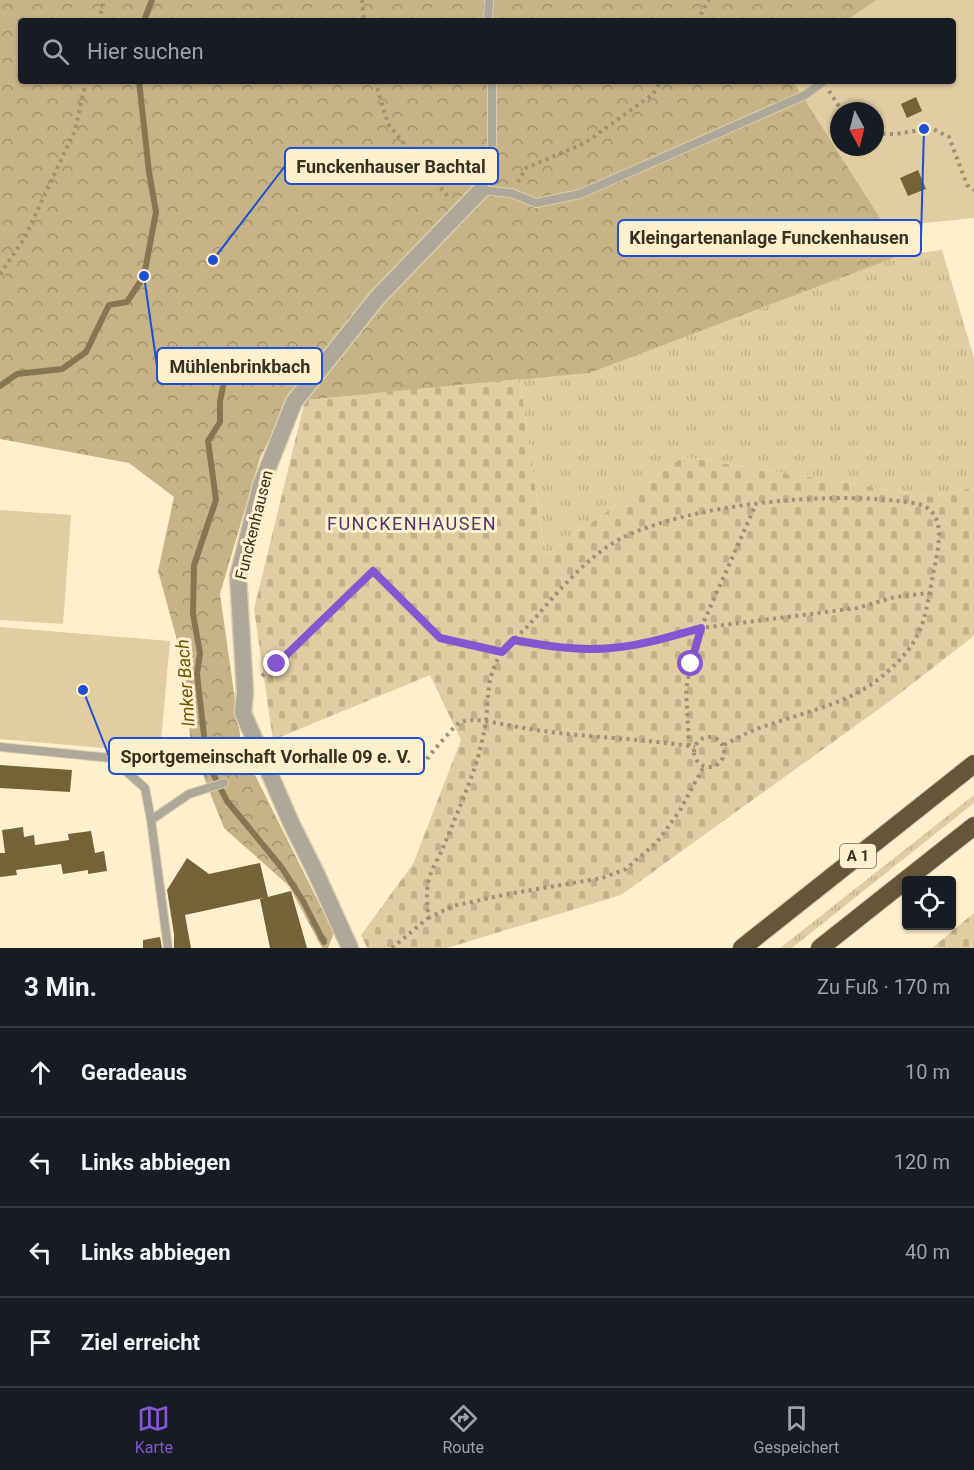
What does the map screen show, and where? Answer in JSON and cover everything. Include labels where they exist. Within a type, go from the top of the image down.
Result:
[{"type":"highway","name":"A 1","points":[[742,948],[974,764]]},
{"type":"highway","points":[[820,948],[974,826]]},
{"type":"street","name":"Funckenhausen","points":[[350,948],[292,825],[243,713],[245,692],[238,576],[261,485],[294,402],[376,298],[459,210],[481,190]]},
{"type":"lane","points":[[488,18],[489,0]]},
{"type":"lane","points":[[492,84],[492,144],[481,190],[511,193],[536,203],[580,194],[805,95],[820,84]]},
{"type":"lane","points":[[0,747],[111,758],[145,788],[168,948]]},
{"type":"lane","points":[[151,820],[189,794],[224,783]]},
{"type":"path","points":[[100,18],[104,0]]},
{"type":"path","points":[[362,0],[364,18]]},
{"type":"path","points":[[699,18],[710,0]]},
{"type":"path","points":[[0,274],[24,239],[75,130],[85,84]]},
{"type":"path","points":[[376,84],[388,124],[459,210]]},
{"type":"path","points":[[511,193],[526,168],[585,143],[653,94],[659,84]]},
{"type":"path","points":[[824,84],[836,102]]},
{"type":"path","points":[[884,134],[931,128],[949,137],[967,185],[974,190]]},
{"type":"path","points":[[428,918],[428,884],[476,763],[486,721],[489,677],[502,652],[575,575],[602,551],[626,537],[657,525],[702,513],[756,504],[826,497],[879,499],[919,504],[930,510],[939,529],[921,630],[914,643],[885,674],[850,696],[751,732],[722,746]]},
{"type":"path","points":[[689,746],[686,689],[691,664],[701,628],[756,504]]},
{"type":"path","points":[[245,692],[373,571],[440,638],[502,652]]},
{"type":"path","points":[[514,640],[576,649],[612,648],[650,642],[701,628],[857,608],[895,597],[929,593]]},
{"type":"path","points":[[417,771],[423,760],[430,756],[460,723],[486,721],[546,732],[695,747]]},
{"type":"path","points":[[708,738],[717,741],[722,746],[723,754],[719,763],[714,766],[704,766],[696,760],[695,747],[698,742],[708,738]]},
{"type":"path","points":[[392,948],[428,918],[453,906],[602,878],[626,869],[657,842],[679,812],[704,766]]},
{"type":"green space","points":[[0,0],[877,0],[850,18],[18,18],[18,84],[795,84],[830,139],[830,156],[841,156],[886,227],[899,256],[590,373],[288,402],[260,458],[220,594],[242,749],[334,933],[328,948],[322,948],[289,886],[224,828],[191,745],[181,655],[158,571],[174,497],[129,463],[0,439]]},
{"type":"green space","points":[[877,0],[974,0],[974,218],[886,227],[841,156],[884,156],[884,102],[830,102],[830,139],[795,84],[956,84],[956,18],[850,18]]},
{"type":"green space","points":[[942,250],[974,358],[974,487],[934,497],[683,457],[545,556],[520,379],[590,373],[899,256]]},
{"type":"green space","points":[[520,379],[545,556],[683,457],[934,497],[974,487],[974,636],[890,701],[621,895],[447,948],[367,948],[361,935],[413,864],[461,740],[430,675],[273,740],[254,609],[305,400]]},
{"type":"green space","points":[[0,510],[71,515],[63,624],[0,620]]},
{"type":"green space","points":[[0,627],[170,641],[160,753],[0,739]]},
{"type":"green space","points":[[974,795],[974,803],[792,948],[780,948]]},
{"type":"green space","points":[[974,913],[974,948],[932,948],[956,930]]},
{"type":"building","points":[[916,97],[922,111],[907,118],[901,104]]},
{"type":"building","points":[[918,170],[926,189],[908,196],[900,178]]},
{"type":"building","points":[[0,765],[72,770],[70,792],[0,788]]},
{"type":"building","points":[[23,827],[24,837],[34,835],[35,845],[69,840],[68,834],[91,831],[95,853],[104,851],[107,871],[88,874],[88,870],[63,874],[61,864],[16,870],[17,875],[0,877],[0,853],[5,853],[2,830]]},
{"type":"building","points":[[187,858],[209,874],[260,863],[268,897],[185,915],[191,948],[174,948],[167,890]]},
{"type":"building","points":[[291,891],[307,948],[270,948],[260,899]]},
{"type":"building","points":[[160,937],[162,948],[143,948],[143,940]]},
{"type":"waterway","points":[[145,18],[152,0]]},
{"type":"waterway","points":[[0,386],[17,374],[62,369],[86,352],[109,305],[127,302],[144,276],[156,212],[139,84]]},
{"type":"waterway","name":"Imker Bach","points":[[229,358],[220,401],[220,422],[208,441],[216,500],[194,565],[193,614],[200,653],[197,674],[207,762],[227,801],[282,868],[303,901],[324,942]]},
{"type":"place","name":"Kleingartenanlage Funckenhausen","points":[[924,129]]},
{"type":"place","name":"Funckenhauser Bachtal","points":[[213,260]]},
{"type":"place","name":"Mühlenbrinkbach","points":[[144,276]]},
{"type":"place","name":"Sportgemeinschaft Vorhalle 09 e. V.","points":[[83,690]]},
{"type":"district","name":"FUNCKENHAUSEN","points":[[412,523]]},
{"type":"route","points":[[277,664],[373,571],[440,638],[502,652],[514,640],[576,649],[612,648],[650,642],[701,628],[691,664]]}]
